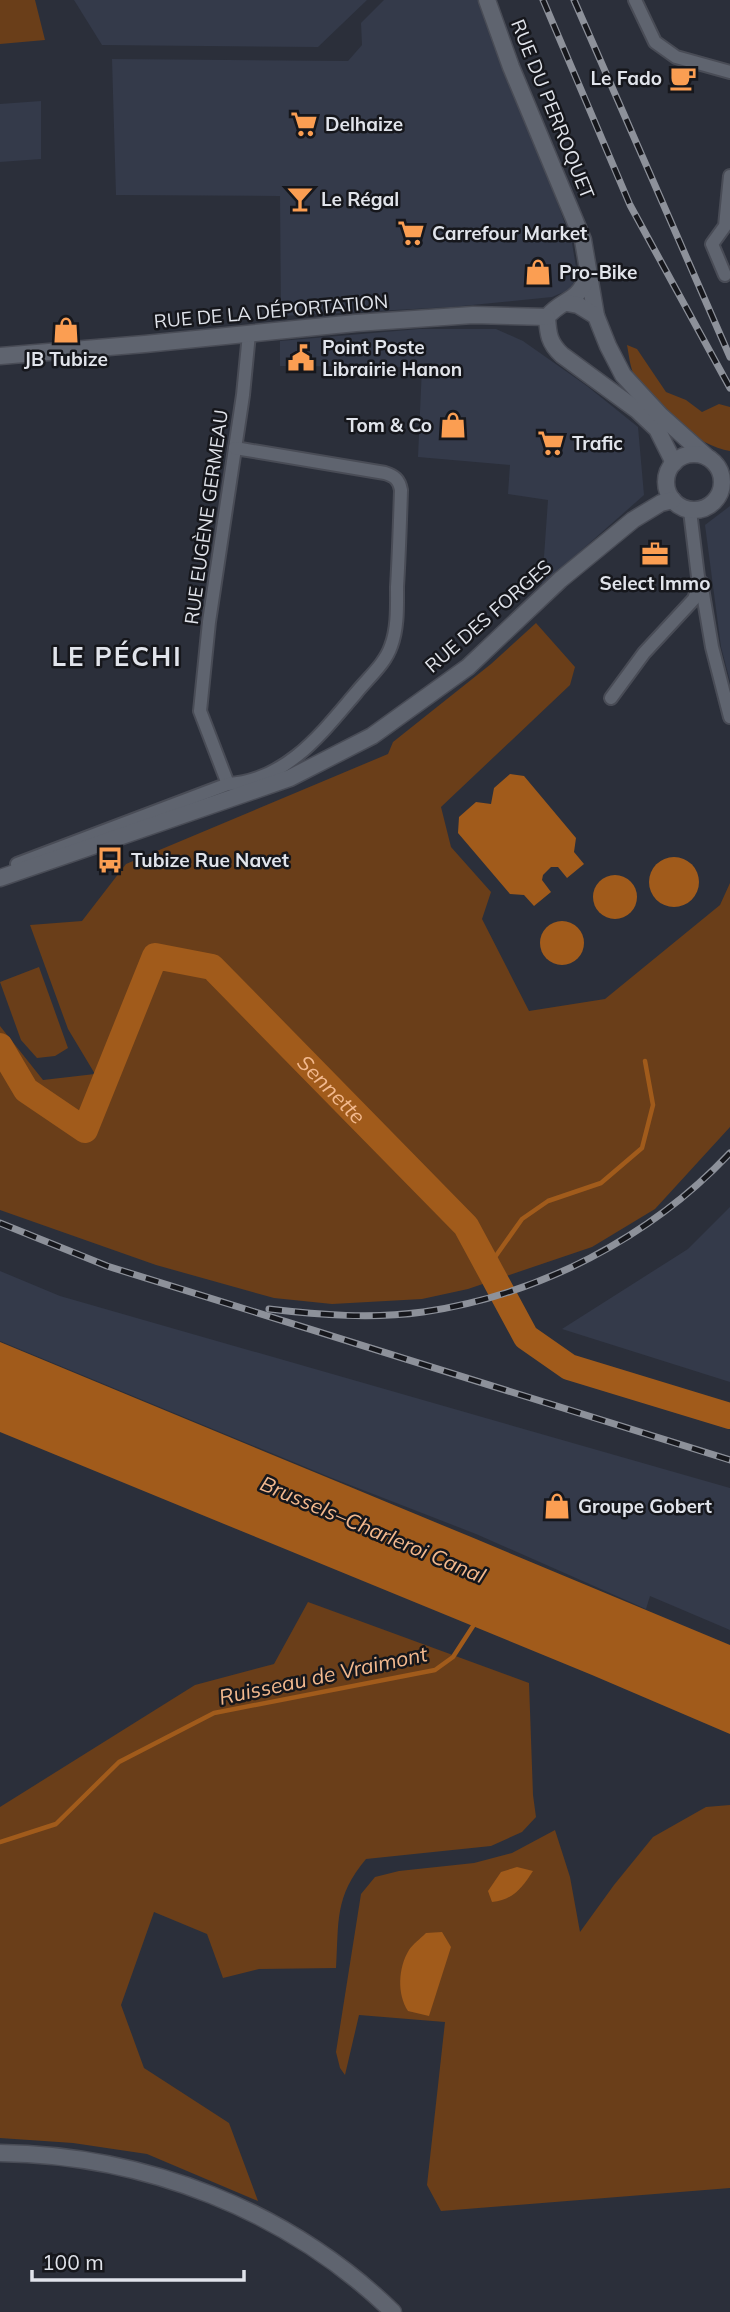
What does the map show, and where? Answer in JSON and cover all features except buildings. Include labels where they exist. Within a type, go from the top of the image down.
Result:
[{"type":"main road","name":"RUE DU PERROQUET","points":[[487,0],[518,85],[583,240],[596,316]]},
{"type":"main road","points":[[588,274],[583,290],[547,317],[548,336],[552,345],[637,410],[657,429],[674,463]]},
{"type":"main road","points":[[567,303],[578,305],[596,316],[623,375],[660,415],[710,458],[722,474],[725,487],[708,506],[690,511],[673,500],[667,481],[668,471],[674,463],[690,454],[710,458],[730,459]]},
{"type":"main road","name":"RUE DE LA DÉPORTATION","points":[[0,356],[356,323],[473,315],[547,317]]},
{"type":"main road","name":"RUE DES FORGES","points":[[0,878],[290,778],[372,736],[457,674],[560,580],[633,520],[661,503],[673,500]]},
{"type":"main road","points":[[0,2152],[43,2153],[106,2163],[161,2176],[216,2196],[289,2232],[340,2267],[393,2312]]},
{"type":"street","points":[[635,0],[654,42],[676,57],[730,72]]},
{"type":"street","points":[[723,275],[712,244],[725,226],[730,176]]},
{"type":"street","name":"RUE EUGÈNE GERMEAU","points":[[228,784],[200,710],[209,622],[249,334]]},
{"type":"street","points":[[0,870],[288,764],[321,734],[384,659],[392,644],[396,615],[401,490],[399,482],[394,476],[384,473],[235,448]]},
{"type":"street","points":[[690,511],[712,647],[730,717]]},
{"type":"street","points":[[611,698],[644,653],[694,598],[699,585],[698,565]]},
{"type":"street","points":[[268,773],[290,778]]},
{"type":"shaded area","points":[[0,0],[35,0],[45,40],[0,44]]},
{"type":"shaded area","points":[[74,0],[367,0],[318,47],[102,45]]},
{"type":"shaded area","points":[[384,0],[484,0],[572,243],[577,273],[571,289],[552,297],[452,307],[281,316],[280,196],[116,195],[112,59],[348,61],[362,45],[361,23]]},
{"type":"shaded area","points":[[41,101],[41,159],[0,162],[0,104]]},
{"type":"shaded area","points":[[419,329],[496,329],[523,341],[587,386],[638,427],[644,495],[542,585],[548,500],[508,494],[510,465],[418,457],[422,367],[280,366],[280,341]]},
{"type":"shaded area","points":[[627,345],[637,349],[666,392],[686,400],[702,412],[719,404],[730,407],[730,451],[704,442],[690,433],[651,400],[633,373]]},
{"type":"shaded area","points":[[730,506],[730,681],[721,647],[705,525]]},
{"type":"shaded area","points":[[536,623],[575,667],[570,685],[441,807],[451,847],[491,892],[482,919],[529,1011],[605,999],[720,905],[730,883],[730,1127],[655,1209],[592,1247],[468,1289],[422,1299],[332,1304],[274,1298],[156,1265],[0,1210],[0,1026],[43,1080],[95,1074],[68,1029],[30,925],[82,921],[126,864],[388,754],[393,742],[491,664]]},
{"type":"shaded area","points":[[39,967],[68,1048],[55,1056],[37,1058],[21,1040],[0,982]]},
{"type":"shaded area","points":[[730,1207],[730,1382],[562,1329],[688,1249]]},
{"type":"shaded area","points":[[0,1271],[60,1296],[730,1488],[730,1630],[650,1596],[646,1609],[476,1534],[332,1478],[0,1341]]},
{"type":"shaded area","points":[[308,1602],[529,1683],[536,1817],[522,1832],[491,1846],[366,1859],[343,1898],[338,1923],[336,1968],[259,1969],[223,1978],[207,1934],[154,1912],[121,2005],[144,2068],[229,2123],[258,2201],[147,2154],[73,2143],[0,2138],[0,1807],[195,1685],[274,1664]]},
{"type":"shaded area","points":[[730,1805],[730,2188],[441,2211],[427,2185],[445,2022],[359,2015],[345,2075],[340,2068],[336,2052],[361,1894],[375,1877],[399,1871],[474,1863],[512,1853],[555,1830],[570,1877],[580,1932],[653,1837],[706,1807]]},
{"type":"water","points":[[510,774],[524,776],[576,838],[574,852],[584,864],[567,878],[558,867],[551,867],[542,880],[551,892],[534,906],[524,895],[510,894],[458,833],[459,817],[476,802],[491,804],[494,788]]},
{"type":"water","points":[[664,858],[684,858],[698,872],[698,892],[684,906],[664,906],[650,892],[650,872]]},
{"type":"water","points":[[615,875],[630,882],[637,897],[630,912],[615,919],[600,912],[593,897],[600,882]]},
{"type":"water","points":[[562,921],[577,928],[584,943],[577,958],[562,965],[547,958],[540,943],[547,928]]},
{"type":"water","name":"Brussels–Charleroi Canal","points":[[0,1342],[730,1645],[730,1734],[0,1432]]},
{"type":"water","points":[[517,1867],[533,1871],[516,1892],[506,1899],[492,1902],[488,1891],[501,1872]]},
{"type":"water","points":[[442,1932],[451,1947],[429,2016],[408,2011],[401,1989],[405,1957],[426,1933]]},
{"type":"waterway","name":"Sennette","points":[[0,1046],[26,1090],[85,1130],[155,956],[212,967],[466,1226],[526,1337],[569,1367],[730,1416]]},
{"type":"waterway","points":[[488,1267],[522,1219],[548,1201],[601,1183],[642,1148],[653,1105],[645,1061]]},
{"type":"waterway","name":"Ruisseau de Vraimont","points":[[0,1842],[56,1824],[119,1762],[214,1713],[435,1670],[453,1657],[475,1623]]},
{"type":"railway","points":[[543,0],[630,205],[730,388]]},
{"type":"railway","points":[[574,0],[730,357]]},
{"type":"railway","points":[[269,1309],[346,1315],[404,1314],[466,1304],[509,1292],[550,1277],[628,1236],[699,1184],[730,1153]]},
{"type":"railway","points":[[0,1223],[107,1266],[730,1460]]},
{"type":"place","name":"Le Fado","points":[[683,78]]},
{"type":"place","name":"Delhaize","points":[[304,124]]},
{"type":"place","name":"Le Régal","points":[[300,199]]},
{"type":"place","name":"Carrefour Market","points":[[411,233]]},
{"type":"place","name":"Pro-Bike","points":[[538,272]]},
{"type":"place","name":"JB Tubize","points":[[66,330]]},
{"type":"place","name":"Point Poste Librairie Hanon","points":[[301,358]]},
{"type":"place","name":"Tom & Co","points":[[453,425]]},
{"type":"place","name":"Trafic","points":[[551,443]]},
{"type":"place","name":"Select Immo","points":[[655,554]]},
{"type":"place","name":"Tubize Rue Navet","points":[[110,860]]},
{"type":"place","name":"Groupe Gobert","points":[[557,1506]]},
{"type":"district","name":"LE PÉCHI","points":[[117,656]]}]
